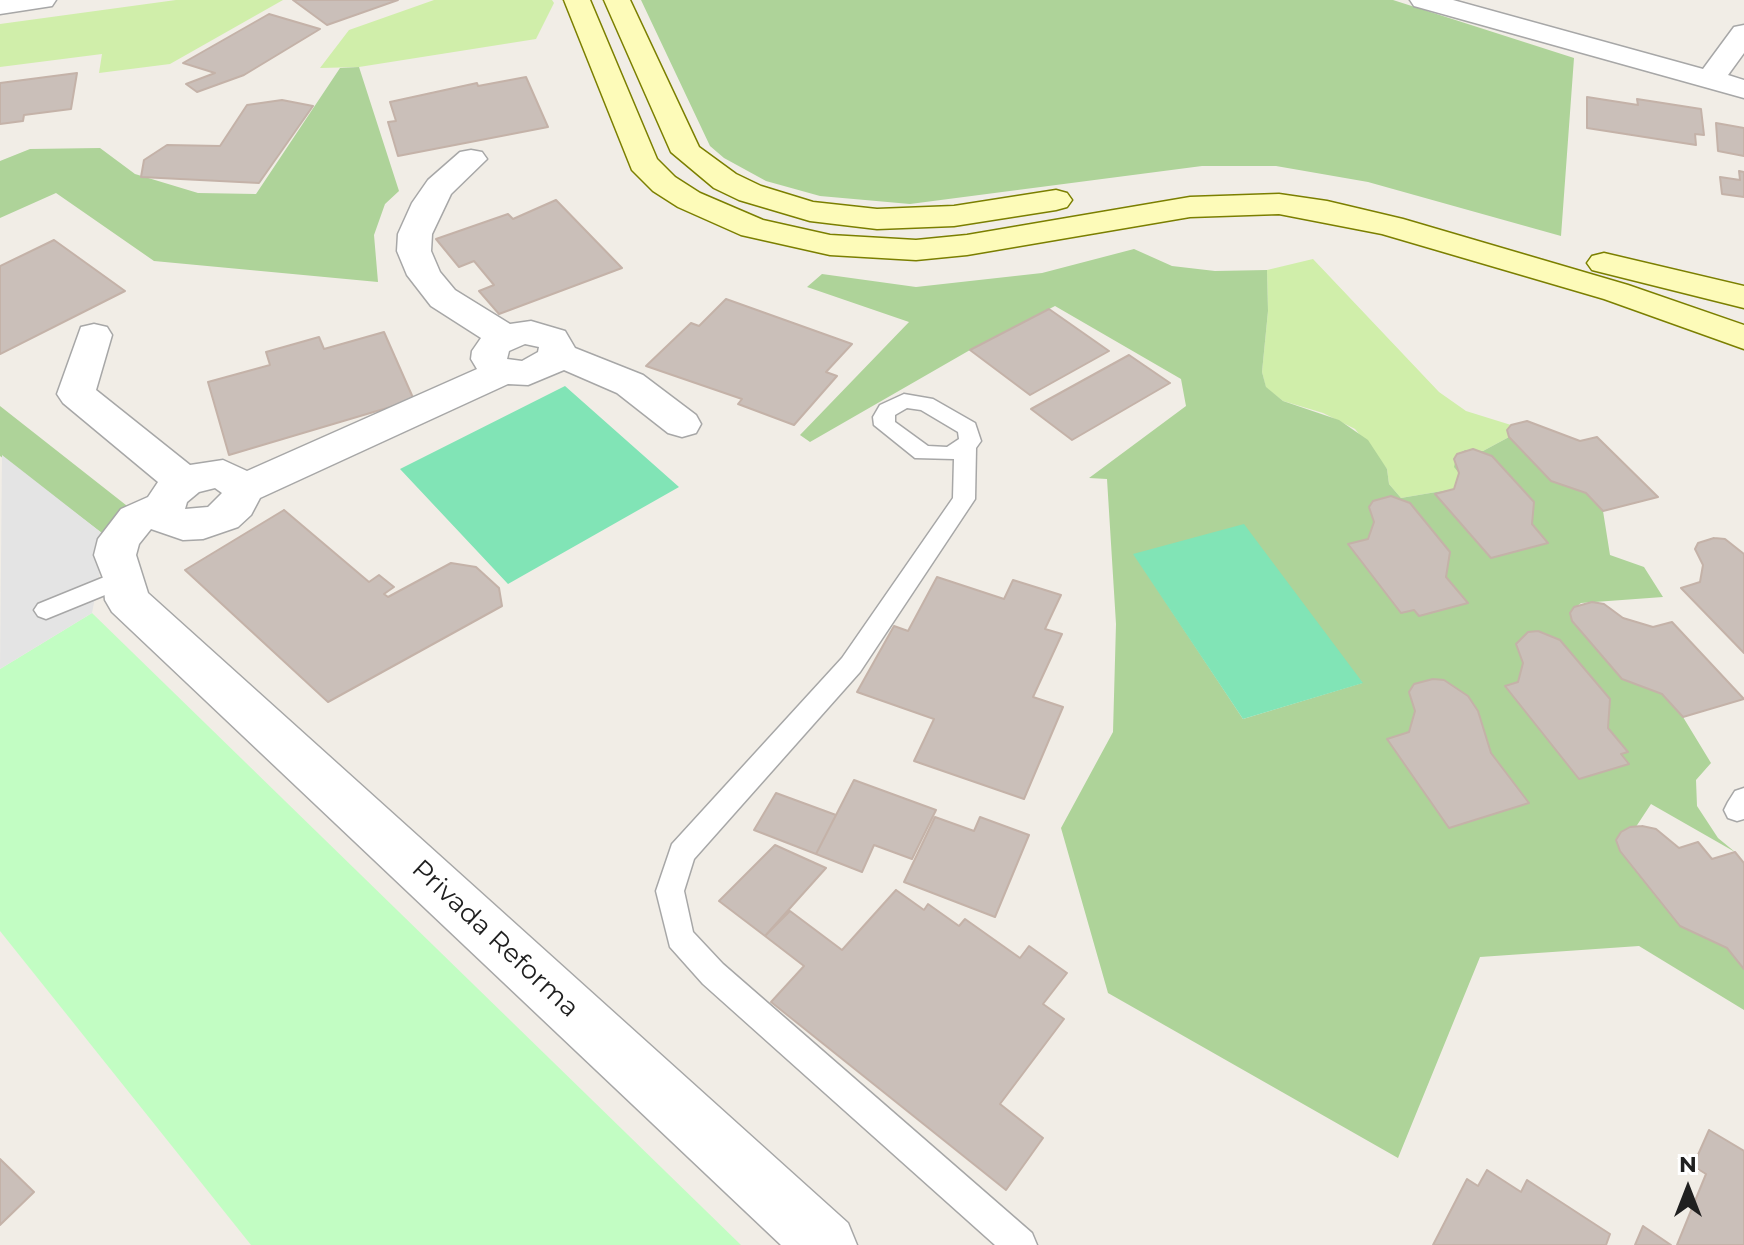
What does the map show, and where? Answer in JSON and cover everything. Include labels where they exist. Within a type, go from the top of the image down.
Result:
[{"type":"main road","points":[[577,0],[643,163],[664,184],[689,200],[753,228],[830,245],[916,250],[967,245],[1190,207],[1279,204],[1391,226],[1610,278],[1744,297]]},
{"type":"main road","points":[[617,0],[686,152],[725,181],[779,203],[842,216],[912,220],[1187,182],[1277,181],[1362,195],[1610,278],[1744,318]]},
{"type":"main road","points":[[1610,278],[1744,338]]},
{"type":"main road","points":[[1610,278],[1744,353]]},
{"type":"street","points":[[0,6],[43,0]]},
{"type":"street","points":[[1423,0],[1744,89]]},
{"type":"street","points":[[1709,81],[1744,33]]},
{"type":"street","points":[[471,159],[439,187],[428,203],[417,226],[414,251],[424,275],[443,298],[504,354]]},
{"type":"street","points":[[124,578],[135,559],[164,531],[177,505],[203,475],[223,474],[244,489],[504,354],[531,332],[543,334],[557,346],[556,354],[607,372],[630,384],[682,424]]},
{"type":"street","points":[[94,335],[76,394],[177,505]]},
{"type":"street","name":"Privada Reforma","points":[[124,578],[127,600],[826,1245]]},
{"type":"lane","points":[[965,447],[964,499],[851,665],[682,853],[670,891],[680,938],[713,974],[1020,1245]]},
{"type":"lane","points":[[46,610],[124,578]]},
{"type":"green space","points":[[176,0],[283,0],[170,64],[99,73],[102,54],[0,67],[0,24]]},
{"type":"green space","points":[[434,0],[552,0],[554,3],[536,39],[359,67],[320,68],[349,30]]},
{"type":"green space","points":[[641,0],[1393,0],[1574,58],[1561,236],[1368,182],[1276,166],[1202,166],[910,204],[820,196],[766,181],[724,158],[710,146]]},
{"type":"green space","points":[[359,67],[399,191],[385,204],[374,235],[378,282],[154,261],[56,193],[0,218],[0,161],[30,149],[100,148],[135,174],[198,193],[256,194],[340,68]]},
{"type":"green space","points":[[1134,249],[1172,266],[1215,271],[1267,270],[1268,311],[1262,372],[1266,387],[1283,401],[1339,420],[1368,440],[1387,469],[1389,484],[1401,498],[1454,489],[1459,473],[1454,467],[1457,454],[1465,450],[1483,451],[1509,437],[1551,481],[1586,493],[1603,511],[1610,555],[1644,567],[1663,597],[1581,603],[1570,612],[1572,621],[1662,694],[1683,717],[1711,763],[1696,780],[1697,806],[1718,838],[1735,852],[1651,804],[1620,851],[1680,926],[1727,948],[1744,969],[1744,1010],[1639,946],[1480,957],[1398,1158],[1108,993],[1061,828],[1113,732],[1116,624],[1107,479],[1089,478],[1186,406],[1181,379],[1055,306],[970,350],[810,442],[800,435],[909,322],[807,287],[822,274],[916,287],[1042,273]],"holes":[[[1391,496],[1409,503],[1450,552],[1446,577],[1467,603],[1420,616],[1414,610],[1401,613],[1349,544],[1368,539],[1374,522],[1369,507],[1373,501]],[[1134,554],[1362,682],[1243,719]],[[1433,679],[1444,680],[1468,696],[1478,711],[1491,753],[1387,739],[1409,732],[1415,711],[1409,692],[1414,685]]]},
{"type":"green space","points":[[1313,259],[1439,392],[1466,411],[1511,425],[1507,430],[1509,437],[1483,451],[1465,450],[1457,454],[1459,473],[1454,489],[1401,498],[1389,484],[1387,469],[1355,429],[1323,413],[1283,401],[1266,388],[1262,372],[1268,311],[1267,270]]},
{"type":"green space","points":[[565,386],[679,487],[508,584],[400,469]]},
{"type":"green space","points":[[0,406],[131,509],[107,537],[0,456]]},
{"type":"green space","points":[[1244,524],[1363,683],[1243,719],[1133,554]]},
{"type":"green space","points":[[92,613],[741,1245],[251,1245],[0,931],[0,669]]},
{"type":"shaded area","points":[[2,455],[107,537],[92,613],[0,669]]},
{"type":"building","points":[[293,0],[398,0],[327,25]]},
{"type":"building","points":[[269,14],[320,29],[244,75],[197,92],[186,84],[215,73],[183,63]]},
{"type":"building","points":[[77,73],[71,109],[24,115],[23,121],[0,124],[0,83]]},
{"type":"building","points":[[526,77],[548,127],[398,156],[388,122],[396,121],[390,102],[477,83],[478,86]]},
{"type":"building","points":[[1587,97],[1638,105],[1637,99],[1701,109],[1704,135],[1695,134],[1696,145],[1587,128]]},
{"type":"building","points":[[282,100],[313,106],[259,183],[141,177],[144,160],[167,145],[220,146],[247,105]]},
{"type":"building","points":[[1716,123],[1744,128],[1744,156],[1718,151]]},
{"type":"building","points":[[1739,171],[1744,172],[1744,197],[1722,194],[1720,177],[1740,180]]},
{"type":"building","points":[[556,200],[622,268],[499,314],[479,291],[494,285],[474,261],[459,267],[436,239],[508,214],[513,219]]},
{"type":"building","points":[[54,240],[125,291],[0,354],[0,266]]},
{"type":"building","points":[[726,299],[852,344],[826,372],[837,376],[794,425],[738,404],[742,399],[646,366],[691,323],[699,326]]},
{"type":"building","points":[[1049,309],[1109,351],[1030,395],[970,350]]},
{"type":"building","points":[[384,332],[414,400],[229,455],[208,382],[270,365],[266,352],[319,337],[324,349]]},
{"type":"building","points":[[1129,355],[1170,383],[1072,440],[1031,409]]},
{"type":"building","points":[[1527,421],[1580,441],[1597,437],[1658,497],[1603,511],[1586,493],[1551,481],[1509,437],[1507,430],[1511,425]]},
{"type":"building","points":[[1473,449],[1492,456],[1534,502],[1532,524],[1548,543],[1491,558],[1435,494],[1454,489],[1459,473],[1454,459],[1457,454]]},
{"type":"building","points":[[1391,496],[1410,503],[1450,552],[1446,577],[1468,603],[1419,616],[1414,610],[1401,613],[1348,544],[1368,539],[1374,522],[1369,507],[1373,501]]},
{"type":"building","points":[[284,510],[369,582],[379,575],[394,587],[384,594],[388,597],[451,563],[476,567],[499,588],[502,606],[328,702],[185,570]]},
{"type":"building","points":[[1714,538],[1725,539],[1744,554],[1744,653],[1681,588],[1700,582],[1703,565],[1695,549],[1698,543]]},
{"type":"building","points":[[937,577],[1004,599],[1013,580],[1061,595],[1045,629],[1062,634],[1033,697],[1063,707],[1024,799],[914,761],[934,719],[857,692],[894,626],[908,631]]},
{"type":"building","points":[[1592,602],[1604,604],[1623,618],[1653,627],[1672,622],[1744,699],[1683,717],[1662,694],[1622,679],[1572,621],[1570,613],[1574,607]]},
{"type":"building","points":[[1538,631],[1560,640],[1610,699],[1608,728],[1628,752],[1621,754],[1629,764],[1579,779],[1505,686],[1518,682],[1523,663],[1516,644],[1528,632]]},
{"type":"building","points":[[1433,679],[1444,680],[1468,696],[1478,711],[1491,753],[1529,803],[1449,828],[1387,739],[1409,732],[1415,711],[1409,692],[1414,684]]},
{"type":"building","points":[[854,780],[936,810],[912,859],[874,845],[862,872],[816,854]]},
{"type":"building","points":[[776,793],[836,815],[816,854],[754,830]]},
{"type":"building","points":[[935,817],[974,831],[980,817],[1029,835],[995,917],[904,882]]},
{"type":"building","points":[[1642,826],[1656,829],[1679,848],[1698,842],[1712,859],[1735,852],[1744,863],[1744,969],[1727,948],[1680,926],[1620,851],[1616,840],[1621,832]]},
{"type":"building","points":[[775,845],[826,868],[765,936],[719,901]]},
{"type":"building","points":[[896,890],[924,910],[928,904],[959,926],[965,919],[1020,958],[1029,946],[1067,973],[1043,1004],[1064,1019],[1000,1104],[1043,1138],[1006,1190],[771,1002],[804,966],[765,936],[790,911],[842,950]]},
{"type":"building","points":[[1709,1130],[1744,1151],[1744,1245],[1677,1245],[1706,1174],[1693,1166]]},
{"type":"building","points":[[0,1159],[34,1192],[0,1225]]},
{"type":"building","points":[[1487,1170],[1521,1192],[1527,1180],[1610,1234],[1606,1245],[1433,1245],[1467,1179],[1478,1186]]},
{"type":"building","points":[[1643,1226],[1671,1245],[1635,1245]]}]
